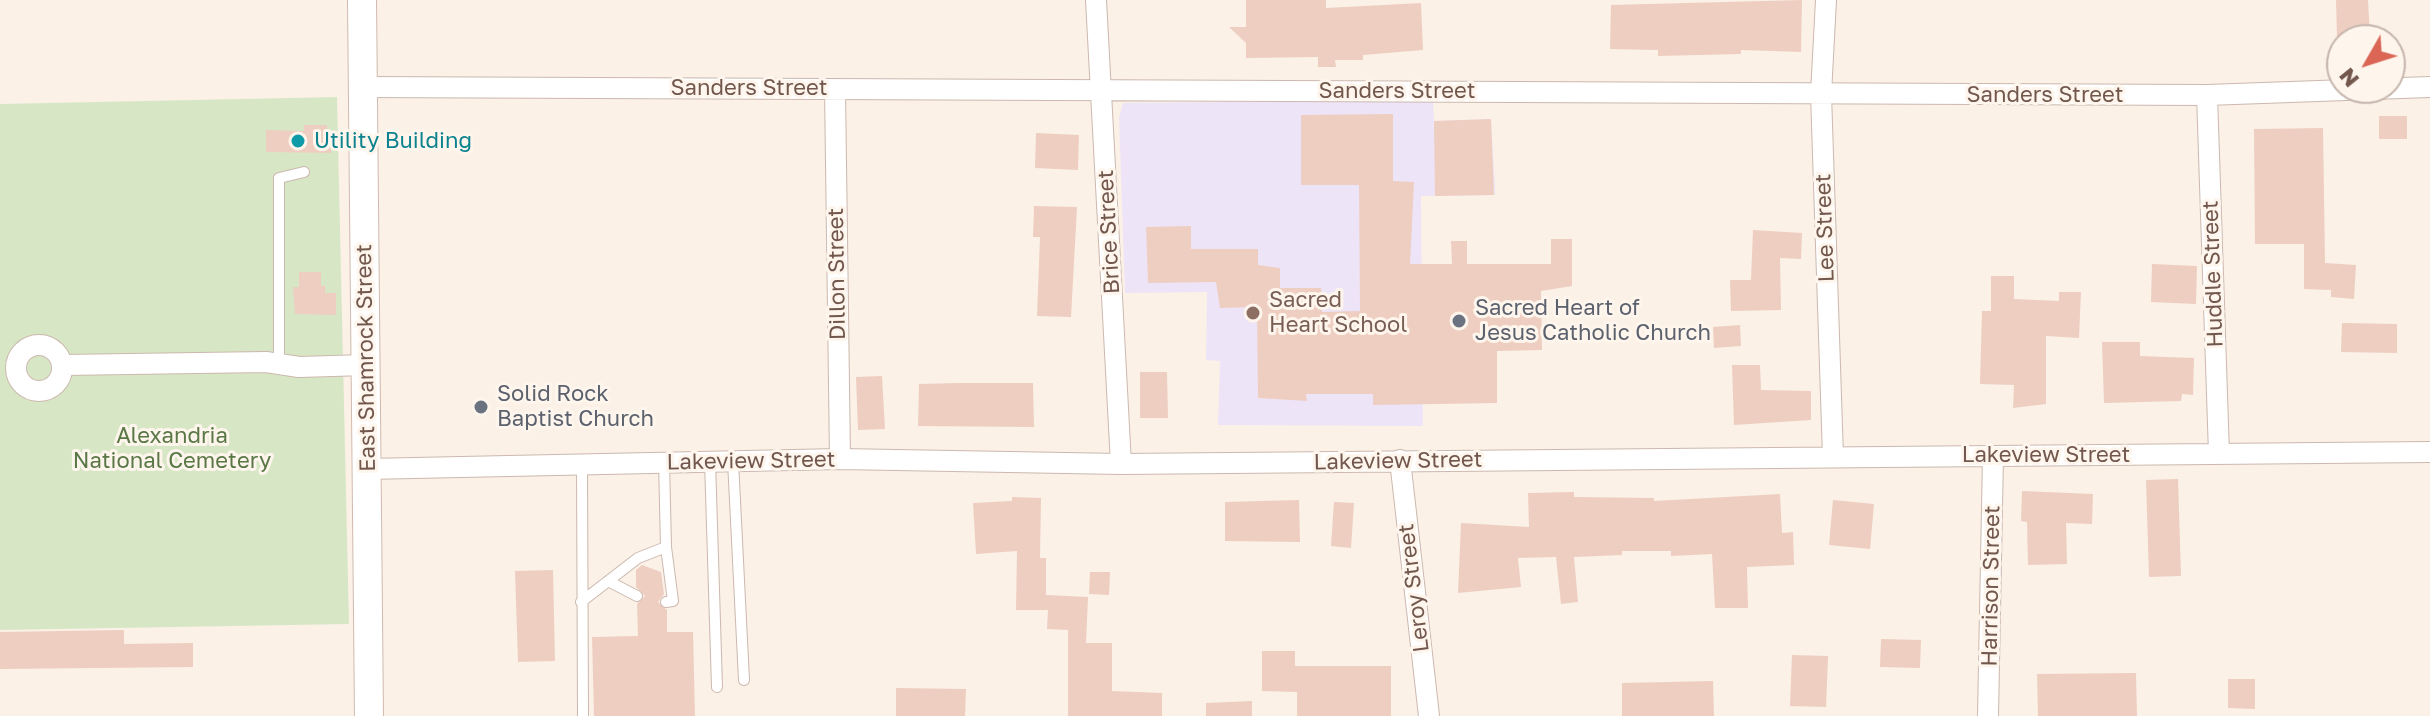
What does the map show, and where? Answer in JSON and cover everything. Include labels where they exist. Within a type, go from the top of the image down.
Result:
[{"type":"main road","name":"East Shamrock Street","points":[[362,0],[369,716]]},
{"type":"street","name":"Brice Street","points":[[1096,0],[1121,464]]},
{"type":"street","name":"Lee Street","points":[[1826,0],[1821,94],[1833,457]]},
{"type":"street","name":"Sanders Street","points":[[363,87],[2207,95],[2430,87]]},
{"type":"street","name":"Dillon Street","points":[[835,89],[840,459]]},
{"type":"street","name":"Huddle Street","points":[[2207,95],[2219,454]]},
{"type":"street","points":[[62,365],[366,365]]},
{"type":"street","name":"Lakeview Street","points":[[367,469],[840,459],[1121,464],[2430,452]]},
{"type":"street","name":"Harrison Street","points":[[1988,716],[1993,456]]},
{"type":"street","name":"Leroy Street","points":[[1400,460],[1429,716]]},
{"type":"lane","points":[[279,364],[279,178],[304,172]]},
{"type":"lane","points":[[710,461],[717,687]]},
{"type":"lane","points":[[733,461],[744,680]]},
{"type":"lane","points":[[664,462],[666,547],[673,601],[666,602]]},
{"type":"lane","points":[[582,464],[583,716]]},
{"type":"lane","points":[[581,602],[638,558],[666,547]]},
{"type":"lane","points":[[608,581],[637,596]]},
{"type":"shaded area","points":[[1433,100],[1434,121],[1491,119],[1495,195],[1421,196],[1423,426],[1218,425],[1220,361],[1206,360],[1207,292],[1125,293],[1119,117],[1123,103]]},
{"type":"green space","name":"Alexandria National Cemetery","points":[[337,97],[349,624],[0,630],[0,104]]},
{"type":"building","points":[[1246,0],[1326,0],[1326,8],[1421,3],[1423,50],[1363,55],[1363,60],[1335,60],[1336,67],[1318,67],[1318,57],[1246,58],[1246,43],[1229,27],[1246,27]]},
{"type":"building","points":[[1802,0],[1801,52],[1741,50],[1741,54],[1658,56],[1658,50],[1610,49],[1611,5]]},
{"type":"building","points":[[2336,0],[2368,0],[2369,24],[2337,24]]},
{"type":"building","points":[[1393,114],[1393,181],[1414,182],[1410,264],[1452,264],[1451,241],[1467,241],[1467,264],[1551,264],[1551,239],[1572,239],[1572,286],[1541,291],[1542,350],[1497,351],[1497,403],[1373,405],[1373,394],[1306,394],[1307,401],[1258,398],[1257,313],[1253,313],[1253,307],[1220,308],[1216,282],[1148,283],[1146,227],[1191,226],[1191,249],[1258,249],[1258,265],[1280,268],[1280,288],[1321,288],[1322,312],[1360,311],[1359,185],[1301,185],[1301,115]]},
{"type":"building","points":[[2379,116],[2407,116],[2407,139],[2379,139]]},
{"type":"building","points":[[1491,119],[1494,195],[1435,196],[1434,121]]},
{"type":"building","name":"Utility Building","points":[[304,125],[327,125],[327,131],[331,131],[331,153],[266,152],[266,130],[304,131]]},
{"type":"building","points":[[2323,128],[2325,263],[2356,265],[2354,299],[2331,297],[2331,290],[2304,289],[2304,244],[2255,244],[2254,129]]},
{"type":"building","points":[[1036,133],[1079,135],[1078,170],[1035,168]]},
{"type":"building","points":[[1034,206],[1077,207],[1071,317],[1037,316],[1040,237],[1033,237]]},
{"type":"building","points":[[1753,230],[1802,233],[1801,259],[1780,258],[1781,310],[1731,311],[1730,280],[1751,280]]},
{"type":"building","points":[[2152,264],[2197,266],[2196,304],[2151,302]]},
{"type":"building","points":[[299,272],[321,272],[321,286],[325,286],[325,293],[336,293],[336,315],[295,314],[293,287],[299,287]]},
{"type":"building","points":[[1991,276],[2014,276],[2014,299],[2059,301],[2059,292],[2081,292],[2079,338],[2046,336],[2046,404],[2013,408],[2014,385],[1980,384],[1982,311],[1991,311]]},
{"type":"building","points":[[2342,323],[2397,324],[2397,353],[2341,352]]},
{"type":"building","points":[[1740,325],[1741,346],[1714,348],[1713,327]]},
{"type":"building","points":[[2102,342],[2140,342],[2140,356],[2194,358],[2193,395],[2182,394],[2181,401],[2104,403]]},
{"type":"building","points":[[1732,365],[1760,365],[1761,390],[1811,391],[1811,420],[1734,425]]},
{"type":"building","points":[[1140,372],[1167,372],[1168,418],[1140,418]]},
{"type":"building","points":[[882,376],[885,429],[858,430],[856,377]]},
{"type":"building","points":[[1033,383],[1034,427],[918,426],[919,384]]},
{"type":"building","points":[[2178,479],[2181,576],[2149,577],[2146,480]]},
{"type":"building","points":[[2022,491],[2093,494],[2092,524],[2066,523],[2067,564],[2028,565],[2027,522],[2021,521]]},
{"type":"building","points":[[1574,492],[1574,497],[1654,498],[1654,501],[1780,494],[1782,533],[1793,532],[1794,565],[1747,567],[1748,608],[1715,608],[1712,554],[1671,556],[1671,551],[1622,551],[1622,555],[1574,557],[1578,602],[1561,604],[1556,557],[1518,558],[1521,587],[1458,593],[1461,523],[1529,527],[1528,493]]},
{"type":"building","points":[[1012,497],[1041,498],[1040,558],[1046,558],[1046,595],[1088,597],[1086,643],[1112,643],[1112,691],[1162,693],[1162,716],[1068,716],[1068,630],[1047,629],[1048,610],[1016,610],[1017,551],[976,554],[973,503],[1012,501]]},
{"type":"building","points":[[1299,500],[1300,542],[1225,541],[1225,502]]},
{"type":"building","points":[[1833,500],[1874,504],[1870,549],[1829,545]]},
{"type":"building","points":[[1334,502],[1354,503],[1351,548],[1331,546]]},
{"type":"building","points":[[642,565],[661,572],[664,594],[658,602],[667,610],[667,632],[693,632],[695,716],[594,716],[592,637],[638,636],[637,604],[645,596],[636,587],[636,570]]},
{"type":"building","points":[[553,570],[555,661],[518,662],[515,571]]},
{"type":"building","points":[[1090,572],[1110,572],[1109,595],[1089,594]]},
{"type":"building","points":[[124,630],[124,644],[193,643],[193,667],[0,669],[0,632]]},
{"type":"building","points":[[1881,639],[1921,640],[1920,668],[1880,667]]},
{"type":"building","points":[[1262,651],[1295,651],[1295,666],[1391,666],[1391,716],[1297,716],[1297,692],[1262,691]]},
{"type":"building","points":[[1792,655],[1828,656],[1826,707],[1790,706]]},
{"type":"building","points":[[2136,673],[2137,716],[2038,716],[2037,674]]},
{"type":"building","points":[[2228,679],[2255,679],[2255,709],[2228,708]]},
{"type":"building","points":[[1713,681],[1714,716],[1622,716],[1622,683]]},
{"type":"building","points":[[896,688],[966,689],[965,716],[896,716]]},
{"type":"building","points":[[1252,701],[1252,716],[1206,716],[1206,703]]},
{"type":"place","name":"Utility Building","points":[[298,141]]},
{"type":"place","name":"Sacred Heart School","points":[[1253,313]]},
{"type":"place","name":"Sacred Heart of Jesus Catholic Church","points":[[1459,321]]},
{"type":"place","name":"Solid Rock Baptist Church","points":[[481,407]]}]
